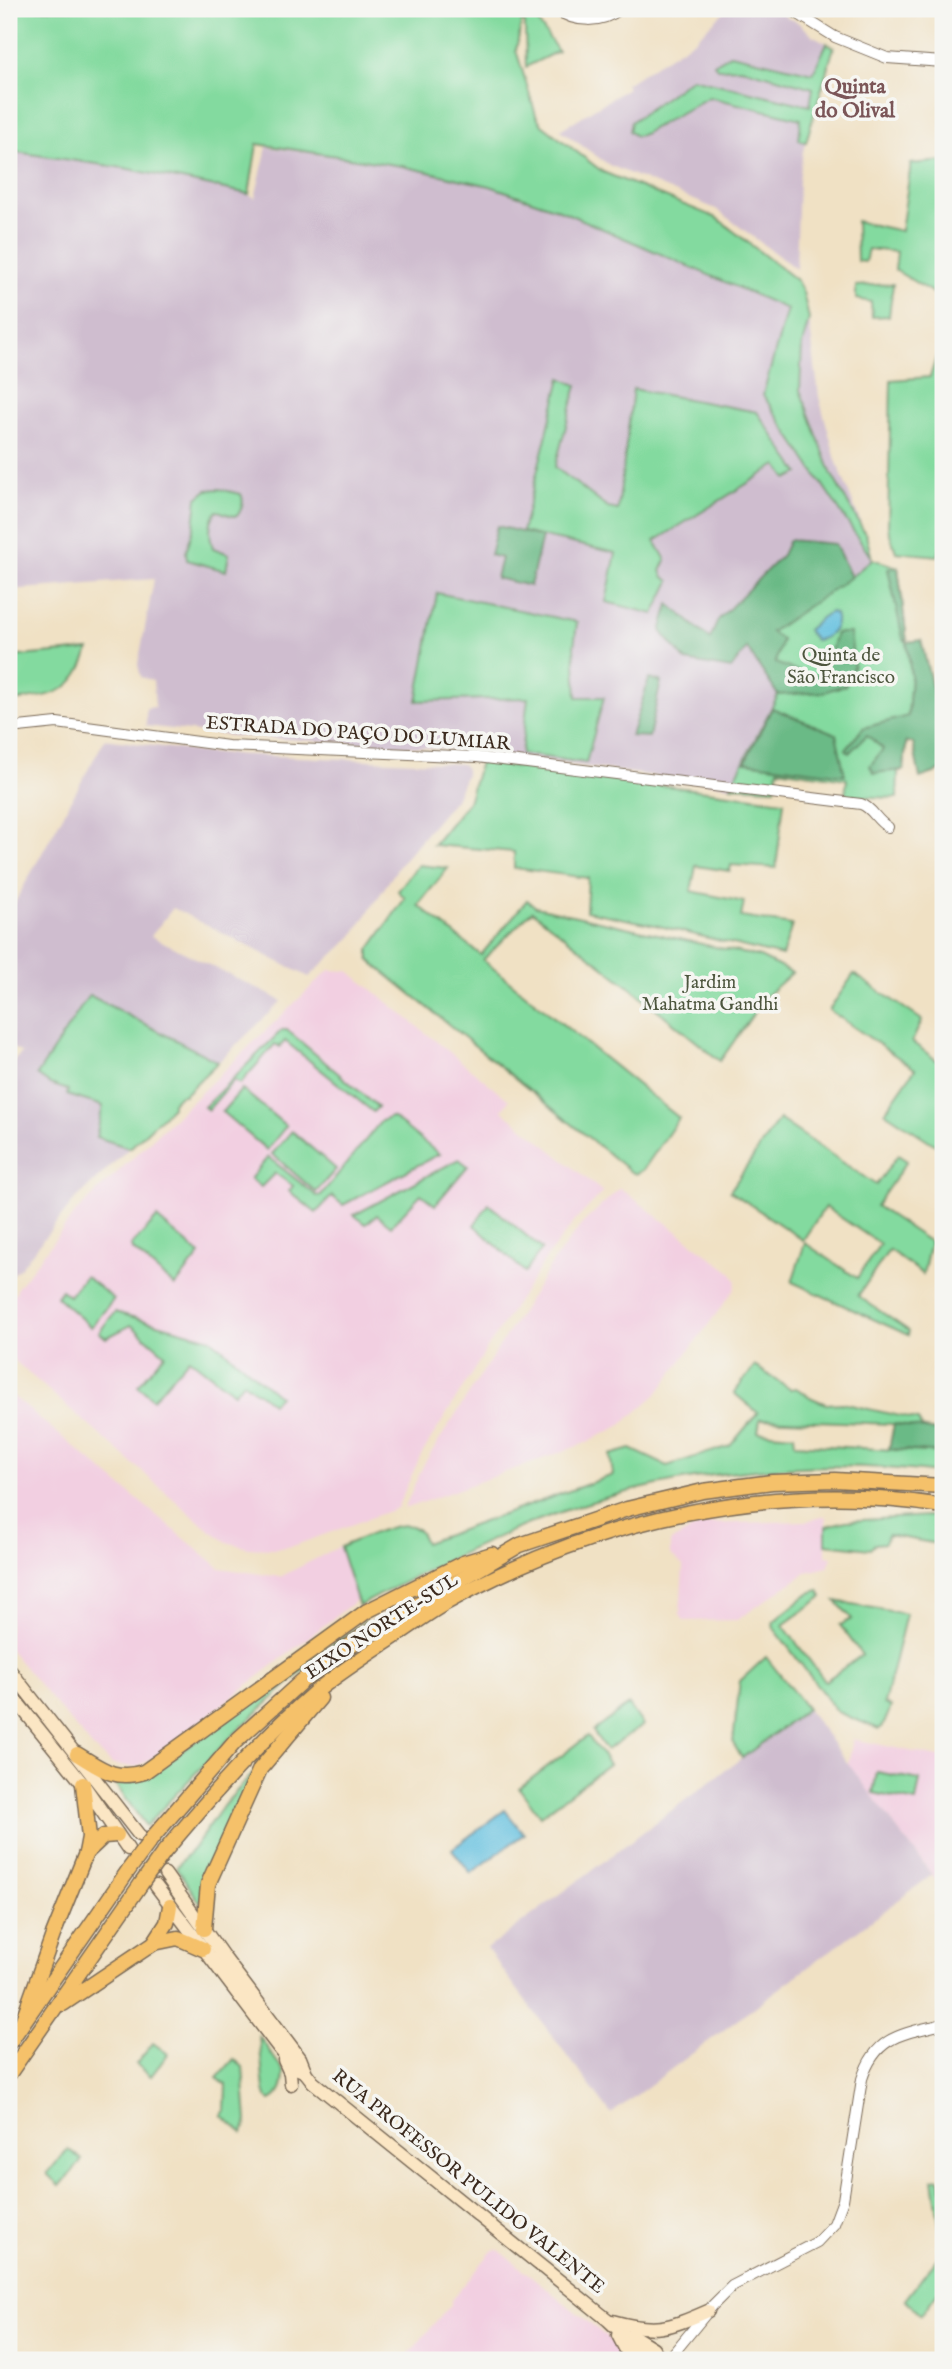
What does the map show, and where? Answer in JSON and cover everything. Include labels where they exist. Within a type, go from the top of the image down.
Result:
[{"type":"highway","name":"EIXO NORTE-SUL","points":[[9,2043],[130,1868],[139,1840],[235,1742],[302,1681],[362,1637],[520,1545],[627,1508],[703,1491],[772,1482],[835,1480],[943,1486]]},
{"type":"highway","name":"EIXO NORTE-SUL","points":[[9,2074],[55,2008],[149,1885],[164,1852],[248,1754],[313,1694],[339,1674],[443,1605],[530,1561],[632,1525],[707,1509],[775,1499],[832,1498],[906,1500],[943,1506]]},
{"type":"highway","points":[[77,1754],[107,1772],[128,1777],[145,1772],[368,1611],[463,1563],[520,1545]]},
{"type":"highway","points":[[204,1929],[208,1884],[260,1769],[339,1674]]},
{"type":"highway","points":[[21,2025],[86,1853],[89,1837],[83,1784]]},
{"type":"highway","points":[[86,1853],[104,1836],[117,1835]]},
{"type":"highway","points":[[55,2008],[154,1942],[166,1923],[170,1906]]},
{"type":"highway","points":[[154,1942],[178,1938],[203,1949]]},
{"type":"main road","points":[[9,1668],[77,1754],[139,1840]]},
{"type":"main road","points":[[9,1692],[83,1784],[117,1835],[139,1840]]},
{"type":"main road","points":[[165,1874],[300,2058],[306,2073]]},
{"type":"main road","points":[[149,1885],[170,1906],[278,2047],[290,2073],[291,2084]]},
{"type":"main road","points":[[170,1906],[173,1886]]},
{"type":"main road","name":"RUA PROFESSOR PULIDO VALENTE","points":[[278,2047],[296,2068],[306,2073],[341,2105],[654,2360]]},
{"type":"main road","points":[[608,2320],[646,2329],[669,2328],[708,2311]]},
{"type":"main road","points":[[608,2320],[631,2360]]},
{"type":"main road","name":"RUA PROFESSOR PULIDO VALENTE","points":[[608,2320],[653,2348],[660,2360]]},
{"type":"street","points":[[555,9],[564,15],[582,20],[594,20],[620,9]]},
{"type":"street","points":[[790,9],[835,37],[887,58],[943,62]]},
{"type":"street","name":"ESTRADA DO PAÇO DO LUMIAR","points":[[9,728],[57,723],[228,746],[477,757],[861,804],[871,810],[880,823],[888,827]]},
{"type":"street","points":[[668,2360],[732,2286],[817,2242],[834,2224],[843,2200],[866,2066],[874,2053],[892,2037],[943,2024]]},
{"type":"shaded area","points":[[727,9],[779,9],[787,18],[796,21],[814,36],[834,47],[803,151],[799,180],[796,269],[716,209],[609,165],[560,130],[628,88],[626,84],[693,41]]},
{"type":"shaded area","points":[[267,147],[402,166],[490,186],[557,209],[809,319],[819,397],[836,460],[871,549],[872,559],[851,577],[747,648],[778,695],[731,786],[451,749],[233,736],[146,726],[146,708],[155,707],[153,681],[141,677],[138,665],[154,579],[9,590],[9,151],[124,168],[249,194],[255,198]]},
{"type":"shaded area","points":[[105,739],[206,753],[462,764],[466,774],[455,799],[399,866],[352,937],[309,977],[173,908],[151,936],[282,1001],[184,1095],[180,1095],[172,1103],[172,1107],[73,1202],[9,1278],[9,1065],[22,1053],[9,1046],[9,913]]},
{"type":"shaded area","points":[[329,970],[349,971],[509,1100],[502,1110],[603,1192],[549,1254],[493,1339],[420,1457],[397,1508],[293,1546],[273,1549],[248,1548],[227,1542],[208,1529],[9,1356],[9,1294],[16,1293],[17,1288],[77,1211]]},
{"type":"shaded area","points":[[620,1188],[732,1273],[736,1281],[734,1290],[656,1395],[620,1426],[583,1444],[404,1509],[424,1464],[555,1259],[582,1224]]},
{"type":"shaded area","points":[[9,1393],[220,1568],[280,1577],[341,1546],[364,1594],[153,1759],[135,1767],[111,1764],[93,1748],[9,1649]]},
{"type":"shaded area","points":[[826,1516],[826,1556],[832,1557],[828,1567],[807,1572],[737,1620],[684,1621],[680,1614],[683,1566],[670,1555],[670,1542],[703,1524],[807,1521]]},
{"type":"shaded area","points":[[807,1709],[932,1875],[611,2114],[487,1949]]},
{"type":"shaded area","points":[[853,1739],[943,1758],[943,1874],[936,1880],[848,1764]]},
{"type":"shaded area","points":[[495,2249],[613,2342],[623,2360],[404,2360],[451,2306],[451,2300]]},
{"type":"green space","points":[[9,9],[519,9],[522,20],[516,50],[536,115],[542,125],[603,172],[717,218],[797,281],[803,292],[809,319],[802,345],[800,390],[832,475],[866,535],[872,559],[763,395],[787,309],[557,209],[490,186],[402,166],[257,144],[249,194],[124,168],[9,151]]},
{"type":"green space","points":[[522,9],[529,9],[558,51],[526,67],[525,25]]},
{"type":"green space","points":[[827,43],[834,47],[806,142],[799,140],[801,119],[709,97],[641,135],[635,136],[629,131],[631,122],[692,78],[810,106],[813,88],[741,68],[718,69],[714,64],[731,54],[813,73]]},
{"type":"green space","points":[[943,161],[943,299],[895,270],[897,252],[868,249],[865,262],[857,261],[856,221],[901,231],[911,164]]},
{"type":"green space","points":[[893,284],[889,316],[872,317],[871,302],[856,299],[856,286]]},
{"type":"green space","points":[[943,336],[943,541],[938,556],[896,552],[888,528],[891,380],[930,377]]},
{"type":"green space","points":[[561,378],[577,385],[555,467],[608,508],[618,510],[633,389],[757,412],[799,473],[787,479],[777,465],[655,541],[666,560],[661,571],[670,581],[654,614],[606,602],[616,553],[522,532]]},
{"type":"green space","points":[[219,489],[241,494],[243,500],[237,516],[217,511],[211,523],[213,548],[229,554],[226,571],[187,560],[186,552],[194,526],[197,498],[207,490]]},
{"type":"green space","points":[[497,526],[542,537],[530,586],[496,578],[501,558],[490,555]]},
{"type":"green space","points":[[789,540],[835,544],[851,577],[771,632],[782,640],[775,663],[814,677],[826,663],[836,633],[850,633],[854,665],[846,685],[824,692],[778,695],[747,648],[731,669],[686,661],[661,631],[669,604],[710,639],[718,620],[782,555]]},
{"type":"green space","name":"Quinta de São Francisco","points":[[872,559],[898,567],[911,676],[904,770],[898,771],[897,798],[845,796],[847,779],[778,769],[775,788],[731,786],[778,695],[747,648],[851,577]]},
{"type":"green space","points":[[898,567],[907,642],[903,639],[888,569]]},
{"type":"green space","points":[[437,593],[577,622],[574,647],[577,697],[604,697],[586,763],[521,754],[528,698],[417,701]]},
{"type":"green space","points":[[921,640],[943,734],[943,770],[920,778],[913,743],[906,742],[904,770],[874,773],[870,766],[883,749],[867,735],[849,753],[846,749],[863,728],[908,716],[911,676],[907,642]]},
{"type":"green space","points":[[89,650],[76,677],[60,691],[9,702],[9,657]]},
{"type":"green space","points":[[649,679],[661,681],[649,737],[631,736]]},
{"type":"green space","points":[[772,708],[836,734],[845,775],[745,762]]},
{"type":"green space","points":[[480,762],[784,801],[776,868],[731,865],[730,871],[696,866],[691,891],[744,902],[741,917],[792,925],[782,956],[586,911],[588,878],[514,868],[514,852],[433,845],[468,802]]},
{"type":"green space","name":"Jardim Mahatma Gandhi","points":[[418,865],[448,868],[418,905],[481,955],[527,900],[536,907],[760,957],[792,973],[766,996],[720,1061],[532,911],[483,960],[679,1118],[643,1170],[636,1174],[369,960],[369,950],[405,898],[398,891]]},
{"type":"green space","points":[[854,974],[922,1020],[912,1042],[943,1065],[943,1150],[885,1112],[915,1069],[829,1010]]},
{"type":"green space","points":[[89,995],[218,1062],[184,1095],[180,1095],[172,1103],[172,1107],[130,1148],[96,1137],[103,1106],[67,1095],[68,1090],[50,1084],[37,1075]]},
{"type":"green space","points":[[282,1030],[287,1030],[378,1107],[373,1112],[285,1041],[280,1047],[275,1044],[240,1084],[234,1080],[208,1110],[204,1107]]},
{"type":"green space","points":[[242,1089],[286,1126],[267,1150],[222,1112]]},
{"type":"green space","points":[[391,1117],[439,1154],[343,1205],[332,1196],[316,1213],[289,1191],[293,1186],[275,1173],[261,1187],[250,1179],[268,1157],[317,1196],[321,1195],[381,1121]]},
{"type":"green space","points":[[779,1119],[876,1185],[898,1155],[907,1161],[876,1206],[930,1242],[923,1274],[889,1250],[858,1296],[909,1331],[908,1335],[792,1282],[805,1243],[857,1278],[880,1244],[825,1207],[803,1240],[730,1191]]},
{"type":"green space","points":[[292,1131],[336,1169],[316,1192],[272,1154]]},
{"type":"green space","points":[[459,1159],[468,1166],[435,1205],[421,1194],[391,1226],[377,1215],[366,1224],[354,1215]]},
{"type":"green space","points":[[489,1204],[542,1249],[525,1272],[474,1225]]},
{"type":"green space","points":[[157,1218],[200,1255],[175,1286],[131,1246]]},
{"type":"green space","points":[[85,1276],[114,1299],[91,1327],[57,1297],[61,1290],[69,1296]]},
{"type":"green space","points":[[115,1312],[211,1339],[279,1396],[272,1403],[243,1382],[234,1393],[189,1358],[153,1399],[138,1386],[165,1354],[131,1325],[106,1338],[99,1332]]},
{"type":"green space","points":[[755,1366],[790,1389],[796,1388],[826,1404],[842,1403],[918,1420],[922,1429],[894,1424],[760,1419],[758,1432],[794,1435],[795,1444],[943,1453],[943,1474],[840,1466],[788,1468],[736,1472],[634,1490],[584,1504],[513,1530],[359,1606],[340,1547],[404,1525],[417,1529],[425,1543],[613,1475],[610,1455],[631,1449],[667,1466],[730,1446],[758,1413],[734,1393]]},
{"type":"green space","points":[[894,1424],[943,1432],[943,1453],[889,1449]]},
{"type":"green space","points":[[928,1516],[943,1518],[943,1545],[888,1535],[885,1543],[875,1544],[870,1549],[826,1544],[826,1526],[846,1521]]},
{"type":"green space","points":[[819,1590],[822,1597],[783,1625],[825,1681],[862,1655],[840,1625],[852,1619],[836,1601],[906,1614],[884,1704],[891,1707],[879,1729],[837,1712],[774,1628],[773,1622],[809,1593]]},
{"type":"green space","points":[[366,1620],[250,1719],[146,1826],[110,1777],[149,1774]]},
{"type":"green space","points":[[766,1657],[807,1709],[742,1758],[733,1743],[740,1681]]},
{"type":"green space","points":[[629,1705],[643,1725],[606,1750],[593,1731]]},
{"type":"green space","points":[[588,1736],[609,1764],[540,1816],[519,1788]]},
{"type":"green space","points":[[257,1769],[200,1903],[176,1867],[193,1849],[224,1805]]},
{"type":"green space","points":[[877,1772],[920,1780],[916,1802],[873,1793]]},
{"type":"green space","points":[[259,2036],[284,2072],[281,2088],[270,2100],[264,2090]]},
{"type":"green space","points":[[153,2043],[168,2054],[151,2076],[136,2064]]},
{"type":"green space","points":[[234,2059],[243,2067],[247,2121],[243,2133],[221,2115],[225,2111],[226,2085],[217,2078]]},
{"type":"green space","points":[[68,2149],[82,2160],[60,2186],[47,2174]]},
{"type":"green space","points":[[939,2178],[943,2197],[943,2296],[938,2292],[921,2315],[905,2300],[938,2257],[942,2243],[933,2179]]},
{"type":"water","points":[[831,612],[836,619],[834,628],[828,635],[815,640],[807,630]]},
{"type":"water","points":[[505,1810],[524,1834],[471,1873],[452,1849]]},
{"type":"district","name":"Quinta do Olival","points":[[855,99]]}]
